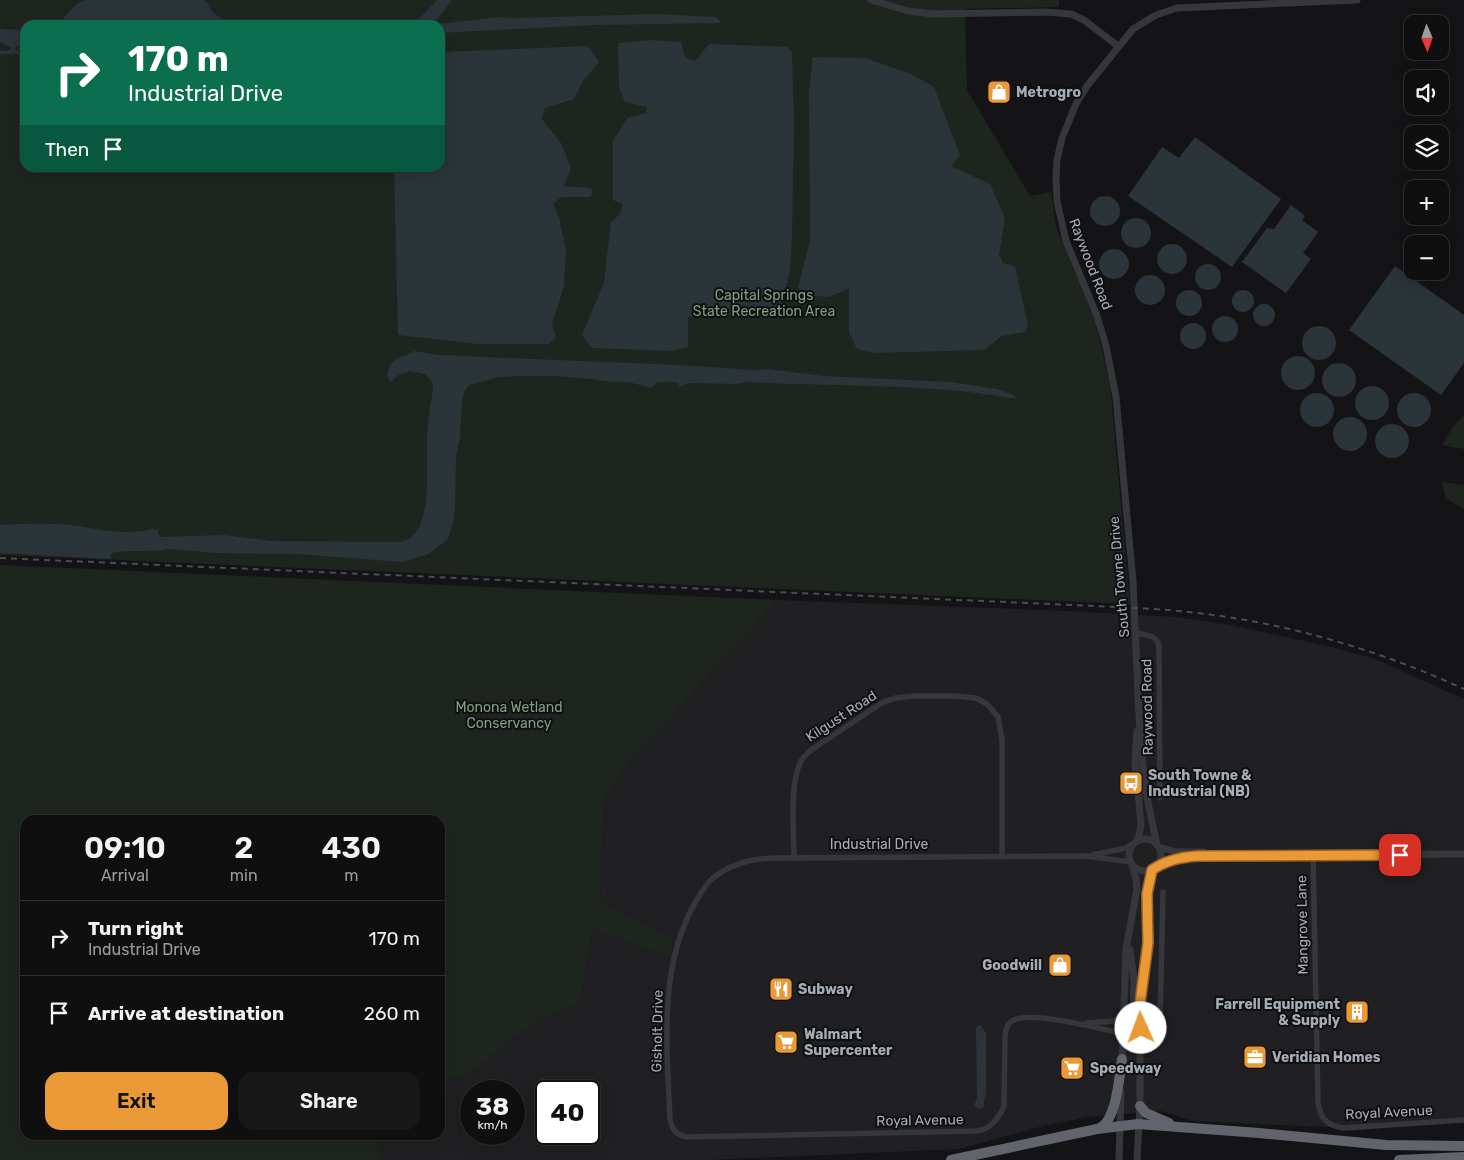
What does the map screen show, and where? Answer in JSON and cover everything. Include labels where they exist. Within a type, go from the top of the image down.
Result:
[{"type":"highway","points":[[1100,1128],[1105,1126],[1110,1117],[1122,1059]]},
{"type":"highway","points":[[1140,1106],[1146,1113],[1156,1118],[1184,1128]]},
{"type":"highway","points":[[951,1160],[1100,1128],[1138,1124],[1386,1146],[1464,1146]]},
{"type":"highway","points":[[1398,1160],[1464,1157]]},
{"type":"street","points":[[872,0],[908,11],[934,14],[1045,12],[1070,14],[1084,20],[1118,46]]},
{"type":"street","name":"Raywood Road","points":[[1119,435],[1116,397],[1106,346],[1097,316],[1066,241],[1057,201],[1057,160],[1062,138],[1076,104],[1087,86],[1133,29],[1156,15],[1177,8],[1357,0]]},
{"type":"street","name":"South Towne Drive","points":[[1119,435],[1136,633],[1138,716],[1146,793],[1158,846]]},
{"type":"street","name":"Raywood Road","points":[[1136,633],[1156,639],[1159,647],[1160,797]]},
{"type":"street","name":"Kilgust Road","points":[[794,858],[794,791],[798,769],[803,758],[811,750],[883,702],[914,696],[976,698],[987,704],[998,717],[1002,740],[1002,856]]},
{"type":"street","name":"South Towne Drive","points":[[1136,841],[1141,825],[1135,761],[1138,716]]},
{"type":"street","points":[[1119,1160],[1128,940],[1137,889],[1129,854],[1136,841],[1148,839],[1158,846],[1177,852],[1208,852],[1221,856]]},
{"type":"street","name":"Industrial Drive","points":[[1087,856],[1126,848],[1136,841]]},
{"type":"street","points":[[1136,1160],[1140,1106],[1140,998],[1148,943],[1147,894],[1154,868],[1160,860],[1158,846]]},
{"type":"street","points":[[1131,864],[1141,871],[1184,857],[1464,854]]},
{"type":"street","name":"Mangrove Lane","points":[[1313,855],[1318,1102],[1320,1114]]},
{"type":"street","name":"Industrial Drive","points":[[692,908],[702,890],[712,879],[732,866],[759,858],[1087,856],[1131,864]]},
{"type":"street","points":[[1128,940],[1134,980],[1133,1021],[1141,1028],[1152,1028],[1157,1026],[1160,1021],[1163,892]]},
{"type":"street","name":"Gisholt Drive","points":[[672,1128],[670,1119],[668,996],[675,957],[685,922],[692,908]]},
{"type":"street","name":"Royal Avenue","points":[[1080,1024],[1115,1021],[1124,1010]]},
{"type":"street","name":"Royal Avenue","points":[[672,1128],[676,1133],[686,1137],[984,1130],[996,1120],[1004,1106],[1006,1036],[1009,1023],[1020,1018],[1080,1024],[1123,1035]]},
{"type":"street","name":"Royal Avenue","points":[[1320,1114],[1327,1123],[1343,1128],[1464,1120]]},
{"type":"shaded area","points":[[85,0],[204,0],[212,11],[226,20],[63,20],[77,4]]},
{"type":"shaded area","points":[[437,0],[452,0],[437,20],[416,20]]},
{"type":"shaded area","points":[[658,14],[715,17],[719,19],[720,23],[593,25],[445,33],[445,23],[499,17]]},
{"type":"shaded area","points":[[0,28],[20,30],[20,46],[16,46],[15,49],[20,51],[20,54],[0,54],[0,50],[7,51],[12,48],[0,42]]},
{"type":"shaded area","points":[[649,40],[681,42],[685,57],[695,61],[709,44],[787,47],[792,52],[794,123],[790,270],[780,314],[688,317],[688,347],[671,351],[592,348],[582,335],[604,283],[611,222],[620,214],[623,204],[613,200],[613,141],[627,118],[646,113],[647,107],[625,102],[619,88],[618,43]]},
{"type":"shaded area","points":[[588,46],[599,62],[583,81],[574,99],[545,108],[542,119],[561,143],[571,168],[564,186],[593,190],[591,197],[562,197],[553,203],[559,218],[566,250],[564,286],[552,323],[556,338],[548,344],[478,344],[398,335],[394,172],[445,172],[445,52]]},
{"type":"shaded area","points":[[813,57],[865,58],[911,74],[934,87],[960,155],[951,166],[990,184],[1005,218],[999,255],[1003,263],[1015,266],[1028,326],[1025,332],[1002,336],[984,350],[874,353],[857,349],[849,333],[849,289],[828,297],[804,295],[798,287],[810,241],[809,90]]},
{"type":"shaded area","points":[[1195,137],[1281,199],[1232,267],[1128,196],[1162,147],[1179,158]]},
{"type":"shaded area","points":[[1105,196],[1111,197],[1119,205],[1119,217],[1111,225],[1105,226],[1099,225],[1091,217],[1090,211],[1091,205],[1099,197]]},
{"type":"shaded area","points":[[1291,205],[1305,216],[1302,220],[1318,232],[1303,253],[1311,259],[1286,293],[1242,262],[1267,228],[1274,229]]},
{"type":"shaded area","points":[[1136,218],[1142,219],[1150,227],[1150,239],[1142,247],[1136,248],[1130,247],[1122,239],[1121,233],[1122,227],[1130,219]]},
{"type":"shaded area","points":[[1172,244],[1178,245],[1186,253],[1186,265],[1178,273],[1172,274],[1166,273],[1158,265],[1157,259],[1158,253],[1166,245]]},
{"type":"shaded area","points":[[1114,249],[1120,250],[1128,258],[1128,270],[1120,278],[1114,279],[1108,278],[1100,270],[1099,264],[1100,258],[1108,250]]},
{"type":"shaded area","points":[[1208,264],[1217,268],[1221,277],[1217,286],[1208,290],[1199,286],[1195,277],[1199,268]]},
{"type":"shaded area","points":[[1395,266],[1404,272],[1404,280],[1415,280],[1464,315],[1464,363],[1441,395],[1349,330]]},
{"type":"shaded area","points":[[1150,275],[1156,276],[1164,284],[1164,296],[1156,304],[1150,305],[1144,304],[1136,296],[1135,290],[1136,284],[1144,276]]},
{"type":"shaded area","points":[[1189,290],[1198,294],[1202,303],[1198,312],[1189,316],[1180,312],[1176,303],[1180,294]]},
{"type":"shaded area","points":[[1243,290],[1251,293],[1254,301],[1251,309],[1243,312],[1235,309],[1232,301],[1235,293]]},
{"type":"shaded area","points":[[1264,304],[1272,307],[1275,315],[1272,323],[1264,326],[1256,323],[1253,315],[1256,307]]},
{"type":"shaded area","points":[[1225,316],[1234,320],[1238,329],[1234,338],[1225,342],[1216,338],[1212,329],[1216,320]]},
{"type":"shaded area","points":[[1193,323],[1202,327],[1206,336],[1202,345],[1193,349],[1184,345],[1180,336],[1184,327]]},
{"type":"shaded area","points":[[1319,326],[1326,327],[1331,331],[1335,336],[1335,350],[1331,355],[1326,359],[1319,360],[1312,359],[1307,355],[1303,350],[1302,343],[1303,336],[1307,331],[1312,327]]},
{"type":"shaded area","points":[[414,351],[439,355],[754,370],[768,369],[824,376],[951,382],[997,389],[1016,396],[1015,398],[1010,398],[978,393],[879,386],[746,382],[737,384],[690,383],[680,387],[676,382],[658,382],[652,387],[648,387],[628,382],[556,376],[499,377],[470,385],[465,390],[462,401],[460,437],[456,457],[453,523],[448,539],[429,554],[402,562],[296,554],[217,553],[168,549],[112,553],[110,559],[0,553],[0,525],[17,524],[70,525],[121,532],[154,529],[158,530],[158,535],[161,537],[224,535],[272,541],[398,542],[408,540],[417,531],[425,507],[427,492],[427,432],[433,388],[432,381],[425,374],[409,371],[399,375],[390,382],[387,375],[394,361]]},
{"type":"shaded area","points":[[1298,356],[1305,357],[1310,361],[1314,366],[1314,380],[1310,385],[1305,389],[1298,390],[1291,389],[1286,385],[1282,380],[1281,373],[1282,366],[1286,361],[1291,357]]},
{"type":"shaded area","points":[[1339,363],[1346,364],[1351,368],[1355,373],[1355,387],[1351,392],[1346,396],[1339,397],[1332,396],[1327,392],[1323,387],[1322,380],[1323,373],[1327,368],[1332,364]]},
{"type":"shaded area","points":[[1372,386],[1379,387],[1384,391],[1388,396],[1388,410],[1384,415],[1379,419],[1372,420],[1365,419],[1360,415],[1356,410],[1355,403],[1356,396],[1360,391],[1365,387]]},
{"type":"shaded area","points":[[1317,393],[1324,394],[1329,398],[1333,403],[1333,417],[1329,422],[1324,426],[1317,427],[1310,426],[1305,422],[1301,417],[1300,410],[1301,403],[1305,398],[1310,394]]},
{"type":"shaded area","points":[[1414,393],[1421,394],[1426,398],[1430,403],[1430,417],[1426,422],[1421,426],[1414,427],[1407,426],[1402,422],[1398,417],[1397,410],[1398,403],[1402,398],[1407,394]]},
{"type":"shaded area","points":[[1350,417],[1357,418],[1362,422],[1366,427],[1366,441],[1362,446],[1357,450],[1350,451],[1343,450],[1338,446],[1334,441],[1333,434],[1334,427],[1338,422],[1343,418]]},
{"type":"shaded area","points":[[1392,424],[1399,425],[1404,429],[1408,434],[1408,448],[1404,453],[1399,457],[1392,458],[1385,457],[1380,453],[1376,448],[1375,441],[1376,434],[1380,429],[1385,425]]},
{"type":"shaded area","points":[[777,600],[1175,617],[1231,625],[1323,645],[1373,658],[1464,699],[1464,1120],[1343,1128],[1193,1121],[1161,1111],[1088,1117],[1043,1126],[959,1149],[709,1160],[382,1160],[381,1140],[445,1140],[445,1082],[471,1071],[539,1019],[580,1004],[593,929],[668,958],[674,939],[600,902],[604,800],[630,762]]},
{"type":"shaded area","points":[[981,1025],[986,1033],[986,1092],[983,1108],[978,1109],[974,1106],[977,1097],[976,1029],[977,1026]]},
{"type":"green space","name":"Capital Springs State Recreation Area","points":[[0,0],[1059,0],[1059,7],[965,9],[967,90],[1030,196],[1051,192],[1056,227],[1095,321],[1110,384],[1130,604],[0,555]]},
{"type":"green space","points":[[1464,415],[1464,449],[1442,445],[1452,428]]},
{"type":"green space","points":[[1442,482],[1464,485],[1464,509],[1446,499]]},
{"type":"green space","name":"Monona Wetland Conservancy","points":[[0,565],[777,600],[630,762],[604,800],[600,902],[674,939],[669,958],[593,929],[580,1004],[539,1019],[471,1071],[445,1082],[445,815],[20,815],[20,1140],[381,1140],[382,1160],[0,1160]]},
{"type":"railway","points":[[0,558],[1183,611],[1266,624],[1334,640],[1400,662],[1464,689]]},
{"type":"place","name":"Metrogro","points":[[999,92]]},
{"type":"place","name":"South Towne & Industrial (NB)","points":[[1131,783]]},
{"type":"place","name":"Goodwill","points":[[1060,965]]},
{"type":"place","name":"Subway","points":[[781,989]]},
{"type":"place","name":"Farrell Equipment & Supply","points":[[1357,1012]]},
{"type":"place","name":"Walmart Supercenter","points":[[786,1042]]},
{"type":"place","name":"Veridian Homes","points":[[1255,1057]]},
{"type":"place","name":"Speedway","points":[[1072,1068]]},
{"type":"route","points":[[1141,1028],[1140,1003],[1148,943],[1147,894],[1152,870],[1156,867],[1172,860],[1198,856],[1400,855]]}]
